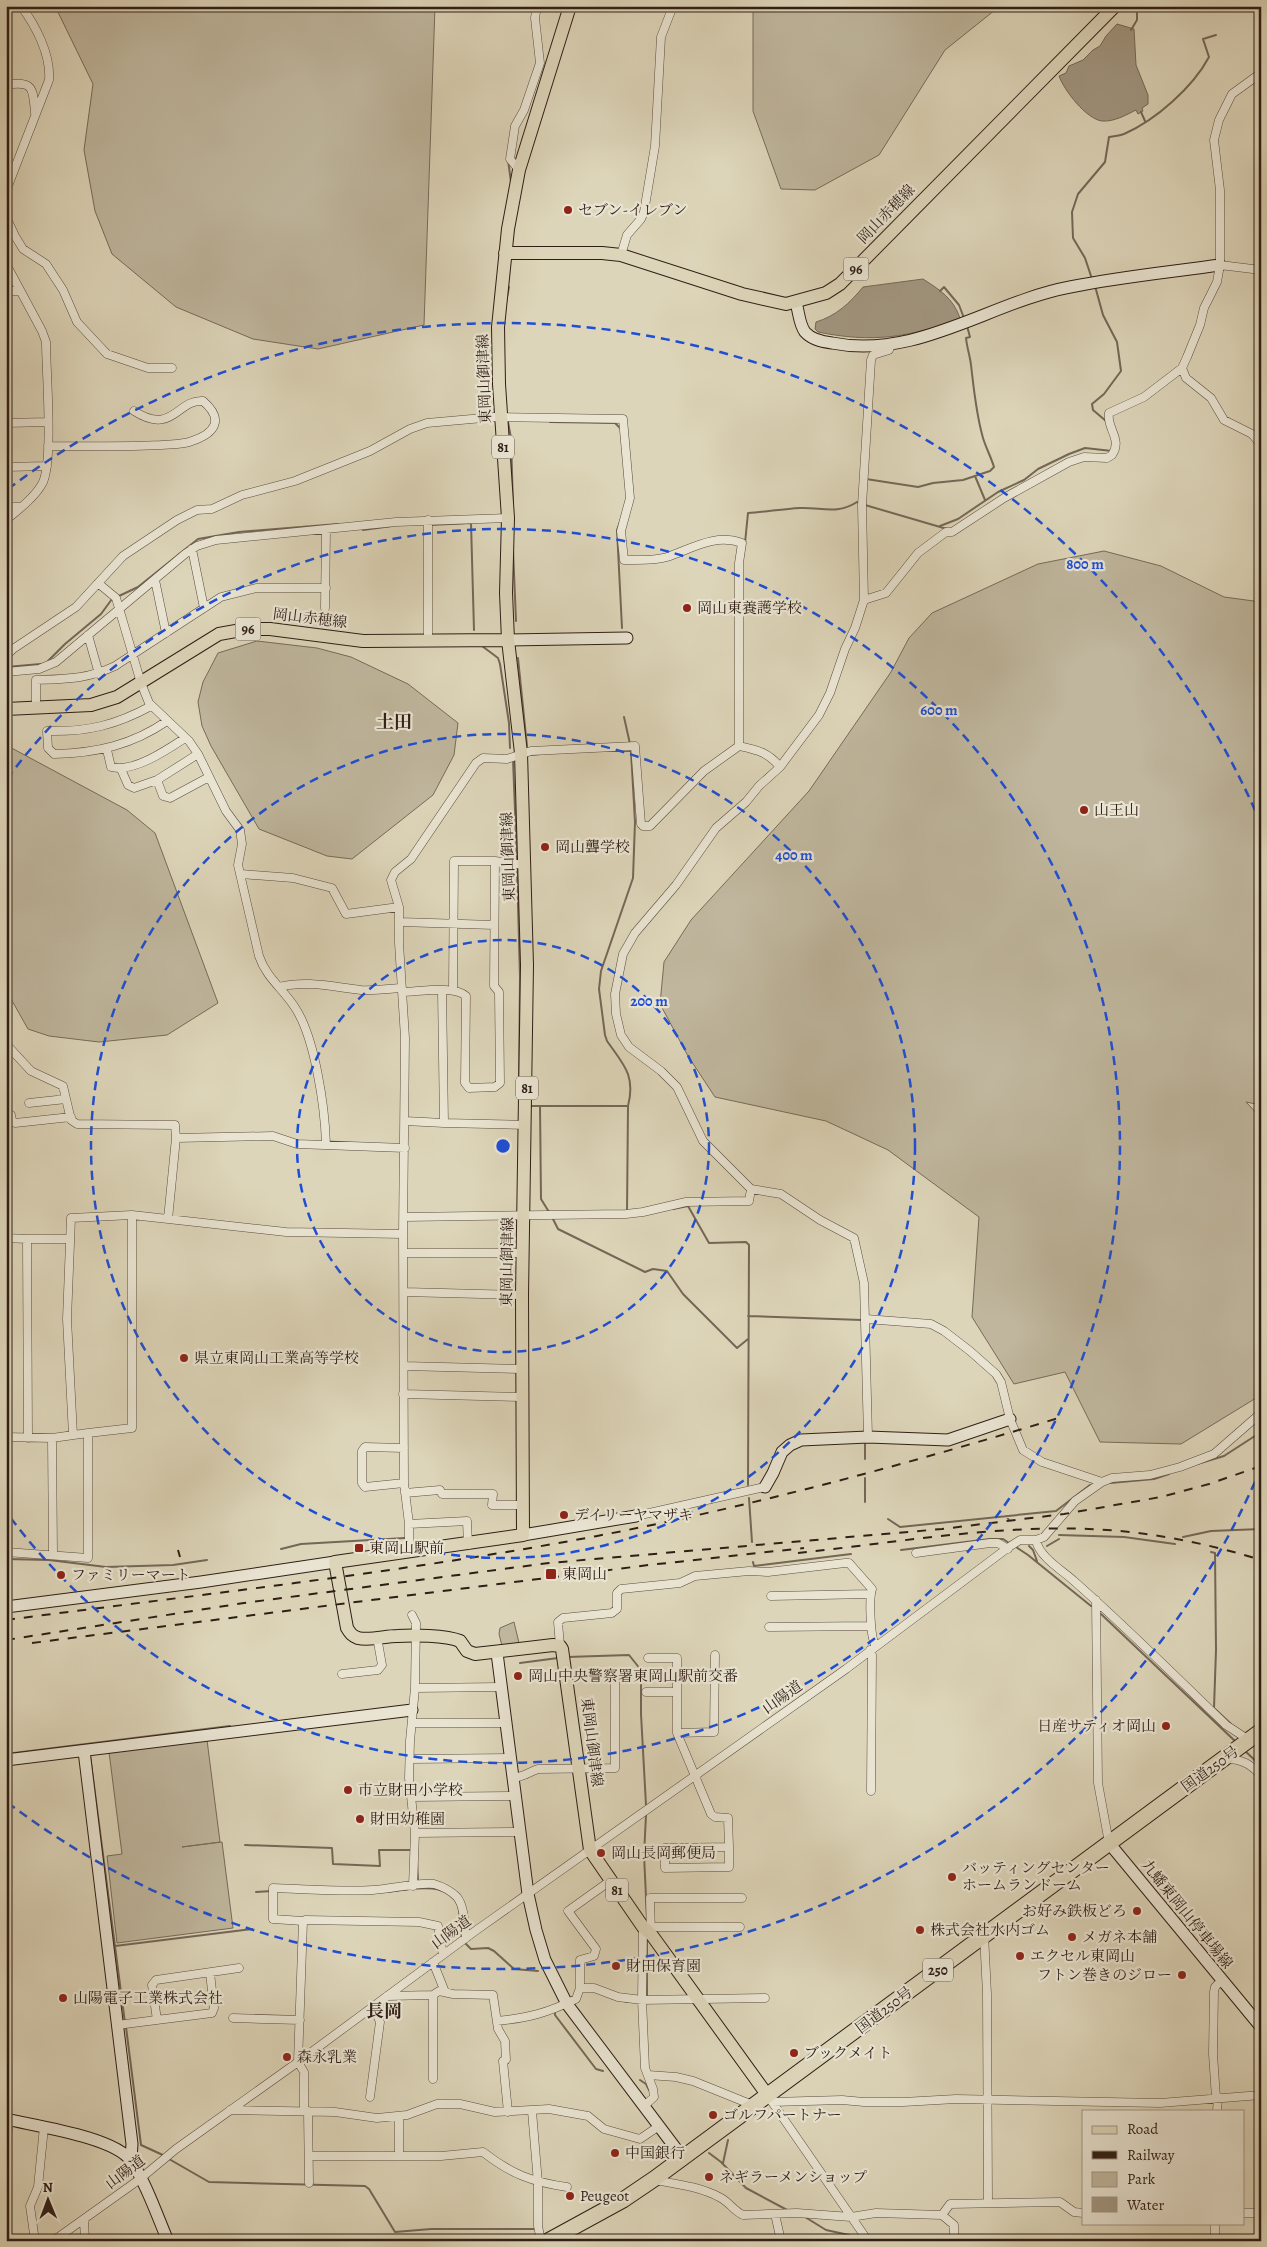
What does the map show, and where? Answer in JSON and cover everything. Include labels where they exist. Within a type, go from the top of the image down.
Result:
[{"type":"highway","name":"国道250号","points":[[548,2241],[660,2181],[683,2158],[755,2106],[770,2099],[984,1935],[1248,1740]]},
{"type":"main road","name":"東岡山御津線","points":[[523,1535],[522,1294],[527,965],[519,865],[521,752],[508,640],[506,593],[508,518],[501,416],[498,327],[505,253],[512,202],[519,170],[570,6]]},
{"type":"main road","name":"岡山赤穂線","points":[[505,253],[602,252],[622,255],[742,294],[776,303],[796,303],[826,293],[840,284],[1115,6]]},
{"type":"main road","name":"岡山赤穂線","points":[[6,709],[91,705],[116,697],[219,634],[247,629],[270,629],[363,641],[508,640]]},
{"type":"main road","points":[[523,1535],[336,1562],[347,1628],[350,1634],[356,1637],[399,1636],[456,1639],[470,1653],[475,1654],[560,1646]]},
{"type":"main road","name":"東岡山御津線","points":[[560,1646],[564,1652],[590,1850],[610,1881],[648,1929],[770,2099]]},
{"type":"street","points":[[6,191],[49,80],[50,68],[47,54],[21,6]]},
{"type":"street","points":[[519,170],[510,159],[515,126],[524,110],[540,62],[535,18],[537,6]]},
{"type":"street","points":[[622,255],[626,235],[641,219],[644,212],[655,146],[661,37],[673,6]]},
{"type":"street","points":[[864,600],[886,593],[918,553],[946,532],[952,532],[1004,498],[1069,462],[1084,457],[1107,458],[1112,455],[1116,444],[1108,418],[1109,413],[1144,397],[1182,368],[1200,325],[1204,308],[1217,282],[1220,266],[1220,190],[1214,140],[1227,101],[1232,94],[1261,73]]},
{"type":"street","points":[[6,85],[21,82],[28,84],[33,92],[35,116]]},
{"type":"street","points":[[6,217],[14,236],[23,249],[46,264],[63,290],[77,322],[107,354],[148,368],[172,368]]},
{"type":"street","points":[[6,264],[46,342],[48,422],[47,466],[42,485],[6,520]]},
{"type":"street","points":[[796,303],[806,332],[817,340],[841,345],[891,344],[934,334],[1042,294],[1094,283],[1220,266],[1261,270]]},
{"type":"street","points":[[6,291],[20,291]]},
{"type":"street","points":[[868,1437],[864,1283],[854,1238],[820,1220],[781,1194],[751,1189],[703,1141],[677,1088],[661,1070],[629,1047],[621,1035],[616,1014],[615,994],[623,954],[635,933],[676,885],[716,828],[746,802],[759,786],[780,768],[819,715],[830,693],[864,600],[862,504],[871,360],[874,355],[889,350],[891,344]]},
{"type":"street","points":[[1182,368],[1186,378],[1211,398],[1224,420],[1252,434],[1261,445]]},
{"type":"street","points":[[48,446],[140,446],[180,443],[192,441],[204,435],[214,427],[217,421],[215,415],[203,401],[192,402],[168,419],[150,419],[134,411]]},
{"type":"street","points":[[6,656],[13,649],[76,607],[123,556],[177,520],[197,510],[212,509],[242,495],[295,481],[370,451],[410,429],[427,423],[501,416],[585,420],[623,419],[630,498],[621,531],[624,560],[655,559],[700,543],[718,540],[735,540],[742,543],[739,563],[739,746]]},
{"type":"street","points":[[6,423],[48,422]]},
{"type":"street","points":[[6,467],[47,466]]},
{"type":"street","points":[[6,506],[21,507]]},
{"type":"street","points":[[6,672],[48,667],[192,549],[216,540],[396,522],[428,523],[508,518]]},
{"type":"street","points":[[428,523],[428,641]]},
{"type":"street","points":[[326,529],[326,608]]},
{"type":"street","points":[[192,549],[204,608]]},
{"type":"street","points":[[155,580],[166,633]]},
{"type":"street","points":[[98,583],[116,597],[141,683],[152,706],[185,738],[198,754],[226,811],[240,830],[242,844],[238,865],[258,956],[263,970],[295,1006],[304,1025],[323,1102],[326,1145]]},
{"type":"street","points":[[36,708],[36,680],[82,678],[99,674],[133,655],[221,597],[256,588],[326,588]]},
{"type":"street","points":[[88,635],[99,674]]},
{"type":"street","points":[[508,640],[627,638]]},
{"type":"street","points":[[152,706],[110,725],[84,730],[47,731],[48,748],[54,754],[81,754],[107,750],[130,742],[167,721]]},
{"type":"street","points":[[121,770],[149,759],[185,738]]},
{"type":"street","points":[[409,1552],[409,1524],[404,1484],[403,1234],[405,1038],[399,907],[392,880],[395,872],[411,859],[476,763],[483,758],[507,759],[521,752],[635,746],[641,824],[644,826],[653,825],[704,771],[739,746],[761,751],[769,755],[780,768]]},
{"type":"street","points":[[107,750],[112,766],[121,770],[128,785],[134,788],[157,780],[198,754]]},
{"type":"street","points":[[157,780],[163,796],[170,798],[208,777]]},
{"type":"street","points":[[453,990],[454,861],[495,861],[519,865]]},
{"type":"street","points":[[279,988],[299,984],[320,984],[363,990],[453,990],[462,992],[466,996],[465,1083],[469,1088],[495,1087],[500,1083],[499,992],[494,986],[495,861]]},
{"type":"street","points":[[241,874],[293,878],[332,888],[346,914],[399,907]]},
{"type":"street","points":[[400,922],[494,925]]},
{"type":"street","points":[[442,990],[444,1123]]},
{"type":"street","points":[[6,1044],[31,1072],[63,1086],[70,1117],[77,1124],[175,1125],[176,1138],[168,1219]]},
{"type":"street","points":[[29,1103],[66,1099]]},
{"type":"street","points":[[6,1116],[11,1115],[12,1121],[15,1123],[70,1117]]},
{"type":"street","points":[[405,1122],[526,1125]]},
{"type":"street","points":[[176,1138],[273,1136],[297,1144],[405,1148]]},
{"type":"street","points":[[404,1217],[628,1214],[686,1202],[749,1201],[751,1189]]},
{"type":"street","points":[[6,1437],[52,1438],[132,1428],[132,1215]]},
{"type":"street","points":[[73,1435],[67,1319],[71,1218],[132,1215],[286,1232],[403,1234]]},
{"type":"street","points":[[6,1238],[69,1238]]},
{"type":"street","points":[[28,1239],[28,1438]]},
{"type":"street","points":[[404,1253],[523,1253]]},
{"type":"street","points":[[404,1292],[522,1294]]},
{"type":"street","points":[[866,1319],[931,1324],[944,1332],[970,1351],[996,1374],[1006,1396],[1010,1419],[1023,1450],[1033,1458],[1102,1482]]},
{"type":"street","points":[[404,1366],[522,1369]]},
{"type":"street","points":[[404,1394],[522,1397]]},
{"type":"street","points":[[1248,1740],[1226,1725],[1096,1600],[1045,1556],[1036,1544],[1036,1540],[1044,1537],[1075,1501],[1102,1482],[1112,1478],[1150,1475],[1180,1467],[1214,1454],[1261,1413]]},
{"type":"street","points":[[523,1535],[636,1516],[764,1487],[773,1473],[779,1456],[786,1448],[796,1442],[809,1439],[868,1437],[948,1440],[1010,1419]]},
{"type":"street","points":[[6,1552],[88,1558],[88,1433]]},
{"type":"street","points":[[52,1438],[53,1555]]},
{"type":"street","points":[[404,1448],[365,1447],[362,1451],[362,1484],[364,1487],[404,1484]]},
{"type":"street","points":[[405,1493],[440,1490],[442,1494],[493,1494],[492,1505],[522,1505]]},
{"type":"street","points":[[409,1524],[467,1521],[468,1544]]},
{"type":"street","name":"山陽道","points":[[53,2241],[466,1938],[695,1776],[1020,1540],[1036,1540]]},
{"type":"street","points":[[916,1553],[990,1543],[998,1543],[1009,1548]]},
{"type":"street","points":[[6,1607],[201,1582],[336,1562]]},
{"type":"street","points":[[560,1646],[558,1622],[563,1618],[612,1613],[617,1609],[616,1593],[621,1589],[680,1583],[695,1576],[749,1571],[768,1572],[849,1564],[872,1589],[870,1594],[873,1643],[871,1791]]},
{"type":"street","points":[[771,1596],[870,1594]]},
{"type":"street","points":[[1096,1600],[1098,1783],[1108,1843]]},
{"type":"street","points":[[412,1616],[416,1623],[415,1688],[412,1710],[409,1778],[415,1833],[412,1886]]},
{"type":"street","points":[[769,1627],[872,1626]]},
{"type":"street","points":[[342,1674],[378,1670],[382,1665],[377,1638]]},
{"type":"street","points":[[497,1653],[528,1894],[558,2008],[644,2106],[683,2158]]},
{"type":"street","points":[[678,1736],[714,1732],[716,1655]]},
{"type":"street","points":[[648,1658],[677,1658],[678,1736],[712,1814],[715,1817],[728,1818],[729,1867],[665,1868],[665,1848],[728,1847]]},
{"type":"street","points":[[513,1778],[525,1776],[538,1769],[616,1768],[615,1683]]},
{"type":"street","points":[[415,1688],[501,1687]]},
{"type":"street","points":[[646,1692],[677,1692]]},
{"type":"street","points":[[6,1760],[412,1710]]},
{"type":"street","points":[[412,1723],[506,1723]]},
{"type":"street","points":[[84,1751],[123,2024],[132,2144],[131,2159],[168,2241]]},
{"type":"street","points":[[410,1759],[511,1758]]},
{"type":"street","points":[[1224,1758],[1251,1764],[1261,1775]]},
{"type":"street","points":[[412,1797],[515,1796]]},
{"type":"street","points":[[415,1833],[520,1832]]},
{"type":"street","name":"九蟠東岡山停車場線","points":[[1108,1843],[1261,2027]]},
{"type":"street","points":[[496,2021],[524,2018],[558,2008],[576,2000],[580,1988],[580,1960],[594,1956],[596,1950],[568,1911],[610,1881]]},
{"type":"street","points":[[443,1955],[438,1926],[419,1922],[306,1920],[303,1922],[273,1919],[273,1888],[368,1890],[412,1886],[418,1883],[435,1884],[449,1891],[457,1898],[461,1906],[466,1938]]},
{"type":"street","points":[[644,2106],[654,2097],[645,2068],[642,2000],[650,1898],[742,1898]]},
{"type":"street","points":[[303,1922],[298,2062],[304,2072],[309,2183]]},
{"type":"street","points":[[648,1929],[740,1927]]},
{"type":"street","points":[[984,1935],[988,2203]]},
{"type":"street","points":[[433,1962],[445,1992]]},
{"type":"street","points":[[157,2020],[152,1985],[156,1980],[239,1968]]},
{"type":"street","points":[[123,2024],[212,2013],[214,2008],[210,1973]]},
{"type":"street","points":[[1217,2110],[1213,2054],[1214,1992],[1215,1987],[1222,1980]]},
{"type":"street","points":[[580,1988],[594,1988],[618,1997],[642,2000],[765,1998]]},
{"type":"street","points":[[387,1996],[433,1995],[439,1991],[493,1995],[498,2029],[505,2041],[506,2060],[504,2061],[508,2112]]},
{"type":"street","points":[[433,1995],[433,2079]]},
{"type":"street","points":[[370,2097],[380,2022],[373,2006]]},
{"type":"street","points":[[233,2018],[300,2020]]},
{"type":"street","points":[[648,2075],[676,2077],[693,2081],[755,2106]]},
{"type":"street","points":[[770,2099],[864,2102],[956,2099],[1160,2103],[1261,2095]]},
{"type":"street","points":[[770,2099],[868,2241]]},
{"type":"street","points":[[230,2110],[335,2112],[377,2118],[400,2116],[437,2104],[460,2104],[495,2112],[565,2110],[588,2116],[604,2129],[640,2139],[659,2126]]},
{"type":"street","points":[[532,2111],[538,2183],[538,2226],[542,2241]]},
{"type":"street","points":[[399,2156],[400,2116]]},
{"type":"street","points":[[6,2150],[8,2119],[94,2139],[116,2148],[131,2159]]},
{"type":"street","points":[[35,2241],[30,2206],[38,2187],[44,2127]]},
{"type":"street","points":[[309,2156],[441,2156],[483,2152],[502,2167],[538,2183],[567,2187]]},
{"type":"street","points":[[660,2181],[705,2190],[724,2199],[736,2212],[744,2215],[785,2213],[851,2217],[876,2213],[942,2215],[954,2225],[954,2241]]},
{"type":"street","points":[[942,2215],[950,2204],[988,2203],[1060,2202],[1074,2212],[1082,2213]]},
{"type":"street","points":[[1244,2212],[1261,2213]]},
{"type":"street","points":[[775,2214],[782,2241]]},
{"type":"street","points":[[84,2220],[85,2241]]},
{"type":"street","points":[[1215,2224],[1215,2241]]},
{"type":"green space","points":[[55,6],[435,6],[424,325],[318,349],[253,339],[176,307],[112,254],[95,211],[84,150],[93,84]]},
{"type":"green space","points":[[753,6],[1000,6],[945,50],[879,155],[815,190],[781,189],[753,111]]},
{"type":"green space","points":[[1104,551],[1161,566],[1224,597],[1261,602],[1261,1105],[1246,1102],[1261,1118],[1261,1395],[1181,1444],[1100,1442],[1065,1372],[1014,1384],[972,1317],[979,1217],[888,1150],[826,1121],[715,1097],[688,1056],[660,1004],[664,962],[691,920],[809,791],[891,672],[909,638],[932,613],[1038,564]]},
{"type":"green space","points":[[257,641],[317,648],[351,657],[408,684],[458,723],[454,755],[433,795],[352,859],[327,856],[259,829],[211,746],[202,726],[198,702],[203,682],[218,653]]},
{"type":"green space","points":[[6,745],[127,810],[155,833],[218,1003],[167,1035],[99,1042],[49,1036],[28,1029],[6,990]]},
{"type":"green space","points":[[514,1622],[519,1643],[502,1646],[499,1634],[500,1628]]},
{"type":"green space","points":[[207,1740],[220,1842],[182,1847],[222,1842],[233,1928],[117,1943],[107,1856],[122,1854],[109,1752]]},
{"type":"water","points":[[1117,24],[1134,29],[1136,65],[1148,95],[1148,104],[1138,114],[1136,110],[1115,119],[1102,121],[1089,115],[1076,103],[1059,76],[1066,73],[1069,66],[1083,60],[1100,46]]},
{"type":"water","points":[[923,279],[950,300],[960,318],[924,330],[890,337],[873,338],[837,335],[818,332],[815,329],[816,322],[842,308],[863,287]]},
{"type":"waterway","points":[[1131,30],[1137,20],[1137,6]]},
{"type":"waterway","points":[[1092,279],[1085,258],[1073,238],[1072,212],[1078,194],[1105,162],[1109,137],[1122,135],[1136,128],[1161,111],[1184,91],[1209,57],[1203,39],[1216,35]]},
{"type":"waterway","points":[[1141,112],[1145,121]]},
{"type":"waterway","points":[[508,160],[511,182]]},
{"type":"waterway","points":[[1095,286],[1103,315],[1117,342],[1121,371],[1104,394],[1092,404],[1093,410],[1106,421]]},
{"type":"waterway","points":[[506,302],[509,287]]},
{"type":"waterway","points":[[940,291],[944,287],[959,305],[964,318]]},
{"type":"waterway","points":[[967,326],[970,337],[966,338],[979,420],[984,442],[994,467],[990,471],[975,476],[985,500]]},
{"type":"waterway","points":[[508,422],[511,438],[513,507]]},
{"type":"waterway","points":[[550,422],[615,423],[620,428]]},
{"type":"waterway","points":[[940,526],[958,519],[998,492],[1024,480],[1038,469],[1069,454],[1085,448],[1112,451]]},
{"type":"waterway","points":[[866,479],[918,487],[933,483],[963,480],[975,476]]},
{"type":"waterway","points":[[745,543],[748,513],[800,508],[829,510],[843,508],[857,502],[861,503]]},
{"type":"waterway","points":[[865,505],[947,529]]},
{"type":"waterway","points":[[621,519],[617,530],[622,628]]},
{"type":"waterway","points":[[430,525],[471,523],[474,630]]},
{"type":"waterway","points":[[119,596],[138,587],[198,539],[239,532],[338,524]]},
{"type":"waterway","points":[[363,530],[392,526]]},
{"type":"waterway","points":[[513,549],[516,621]]},
{"type":"waterway","points":[[48,661],[101,614],[112,599]]},
{"type":"waterway","points":[[482,646],[498,658],[500,664],[509,723],[510,748]]},
{"type":"waterway","points":[[518,658],[527,746]]},
{"type":"waterway","points":[[6,667],[41,664]]},
{"type":"waterway","points":[[624,717],[630,744]]},
{"type":"waterway","points":[[603,751],[631,751],[635,822],[633,878],[601,971],[599,989],[607,1041],[623,1064],[629,1078],[627,1212]]},
{"type":"waterway","points":[[528,755],[541,754]]},
{"type":"waterway","points":[[513,760],[517,860]]},
{"type":"waterway","points":[[517,868],[520,977],[519,1083]]},
{"type":"waterway","points":[[531,1106],[628,1106]]},
{"type":"waterway","points":[[540,1106],[541,1199],[549,1212]]},
{"type":"waterway","points":[[673,1209],[688,1206],[709,1243],[746,1242],[749,1245],[748,1485]]},
{"type":"waterway","points":[[552,1217],[558,1229],[645,1272],[653,1269],[667,1271],[683,1294],[737,1348],[748,1339]]},
{"type":"waterway","points":[[748,1316],[862,1320],[862,1322]]},
{"type":"waterway","points":[[1197,1464],[1224,1456],[1261,1432]]},
{"type":"waterway","points":[[865,1444],[865,1459]]},
{"type":"waterway","points":[[1110,1483],[1154,1479],[1169,1474]]},
{"type":"waterway","points":[[865,1478],[865,1502]]},
{"type":"waterway","points":[[888,1519],[900,1527],[1056,1511],[1090,1485]]},
{"type":"waterway","points":[[749,1498],[752,1542]]},
{"type":"waterway","points":[[1006,1516],[1009,1520]]},
{"type":"waterway","points":[[1183,1537],[1211,1531],[1261,1529]]},
{"type":"waterway","points":[[1059,1535],[1124,1537],[1175,1544]]},
{"type":"waterway","points":[[281,1549],[301,1544],[405,1538]]},
{"type":"waterway","points":[[901,1550],[990,1539],[1003,1539],[1009,1543]]},
{"type":"waterway","points":[[1047,1546],[1059,1539]]},
{"type":"waterway","points":[[1029,1546],[1033,1550],[1037,1561]]},
{"type":"waterway","points":[[1016,1547],[1091,1606]]},
{"type":"waterway","points":[[1211,1552],[1215,1553],[1216,1650],[1214,1708],[1231,1724]]},
{"type":"waterway","points":[[753,1562],[754,1566],[851,1554]]},
{"type":"waterway","points":[[6,1559],[49,1560],[106,1567],[173,1565],[207,1560]]},
{"type":"waterway","points":[[1101,1614],[1236,1742]]},
{"type":"waterway","points":[[567,1657],[629,1655],[641,1670],[641,1714],[646,1805]]},
{"type":"waterway","points":[[520,1663],[558,1658]]},
{"type":"waterway","points":[[6,1754],[230,1726]]},
{"type":"waterway","points":[[1244,1750],[1261,1766]]},
{"type":"waterway","points":[[90,1755],[125,2023]]},
{"type":"waterway","points":[[646,1815],[644,1855],[647,1918]]},
{"type":"waterway","points":[[245,1845],[332,1848],[333,1864],[380,1866],[379,1850],[412,1850]]},
{"type":"waterway","points":[[417,1862],[418,1879]]},
{"type":"waterway","points":[[386,1892],[415,1888],[437,1889],[446,1892],[458,1906],[462,1937]]},
{"type":"waterway","points":[[256,1892],[272,1891]]},
{"type":"waterway","points":[[115,1946],[252,1929]]},
{"type":"waterway","points":[[647,1939],[647,1996]]},
{"type":"waterway","points":[[465,1943],[471,1949],[488,1948],[494,1951],[514,1969],[538,1971]]},
{"type":"waterway","points":[[611,1998],[628,2002]]},
{"type":"waterway","points":[[555,2011],[555,2015],[596,2069],[603,2071]]},
{"type":"waterway","points":[[126,2027],[141,2145],[165,2156]]},
{"type":"waterway","points":[[640,2080],[646,2084],[649,2090]]},
{"type":"waterway","points":[[723,2163],[728,2140]]},
{"type":"waterway","points":[[709,2153],[721,2162],[746,2188],[789,2211]]},
{"type":"waterway","points":[[169,2159],[209,2182],[365,2186],[369,2189],[395,2232],[431,2229],[535,2229]]},
{"type":"waterway","points":[[805,2217],[826,2230],[849,2235],[857,2241]]},
{"type":"railway","points":[[6,1620],[417,1566],[617,1532],[745,1504],[872,1472],[1062,1417]]},
{"type":"railway","points":[[6,1640],[244,1603],[549,1563],[942,1529],[1064,1514],[1161,1497],[1209,1484],[1261,1466]]},
{"type":"railway","points":[[798,1553],[980,1532],[1053,1528],[1111,1530],[1154,1535],[1219,1548],[1261,1560]]},
{"type":"railway","points":[[32,1643],[649,1565],[804,1548]]},
{"type":"railway","points":[[178,1550],[180,1557]]},
{"type":"place","name":"セブン-イレブン","points":[[568,210]]},
{"type":"place","name":"岡山東養護学校","points":[[687,608]]},
{"type":"place","name":"山王山","points":[[1084,810]]},
{"type":"place","name":"岡山聾学校","points":[[545,847]]},
{"type":"place","name":"県立東岡山工業高等学校","points":[[184,1358]]},
{"type":"place","name":"デイリーヤマザキ","points":[[564,1515]]},
{"type":"place","name":"東岡山駅前","points":[[359,1548]]},
{"type":"place","name":"東岡山","points":[[551,1574]]},
{"type":"place","name":"ファミリーマート","points":[[61,1575]]},
{"type":"place","name":"岡山中央警察署東岡山駅前交番","points":[[518,1676]]},
{"type":"place","name":"日産サティオ岡山","points":[[1166,1726]]},
{"type":"place","name":"市立財田小学校","points":[[348,1790]]},
{"type":"place","name":"財田幼稚園","points":[[360,1819]]},
{"type":"place","name":"岡山長岡郵便局","points":[[601,1853]]},
{"type":"place","name":"バッティングセンター ホームランドーム","points":[[952,1877]]},
{"type":"place","name":"お好み鉄板どろ","points":[[1137,1911]]},
{"type":"place","name":"株式会社水内ゴム","points":[[920,1930]]},
{"type":"place","name":"メガネ本舗","points":[[1072,1937]]},
{"type":"place","name":"エクセル東岡山","points":[[1020,1956]]},
{"type":"place","name":"財田保育園","points":[[616,1966]]},
{"type":"place","name":"フトン巻きのジロー","points":[[1182,1975]]},
{"type":"place","name":"山陽電子工業株式会社","points":[[63,1998]]},
{"type":"place","name":"ブックメイト","points":[[794,2053]]},
{"type":"place","name":"森永乳業","points":[[287,2057]]},
{"type":"place","name":"ゴルフパートナー","points":[[713,2115]]},
{"type":"place","name":"中国銀行","points":[[615,2153]]},
{"type":"place","name":"ネギラーメンショップ","points":[[709,2177]]},
{"type":"place","name":"Peugeot","points":[[570,2196]]},
{"type":"district","name":"土田","points":[[394,722]]},
{"type":"district","name":"長岡","points":[[384,2011]]}]
